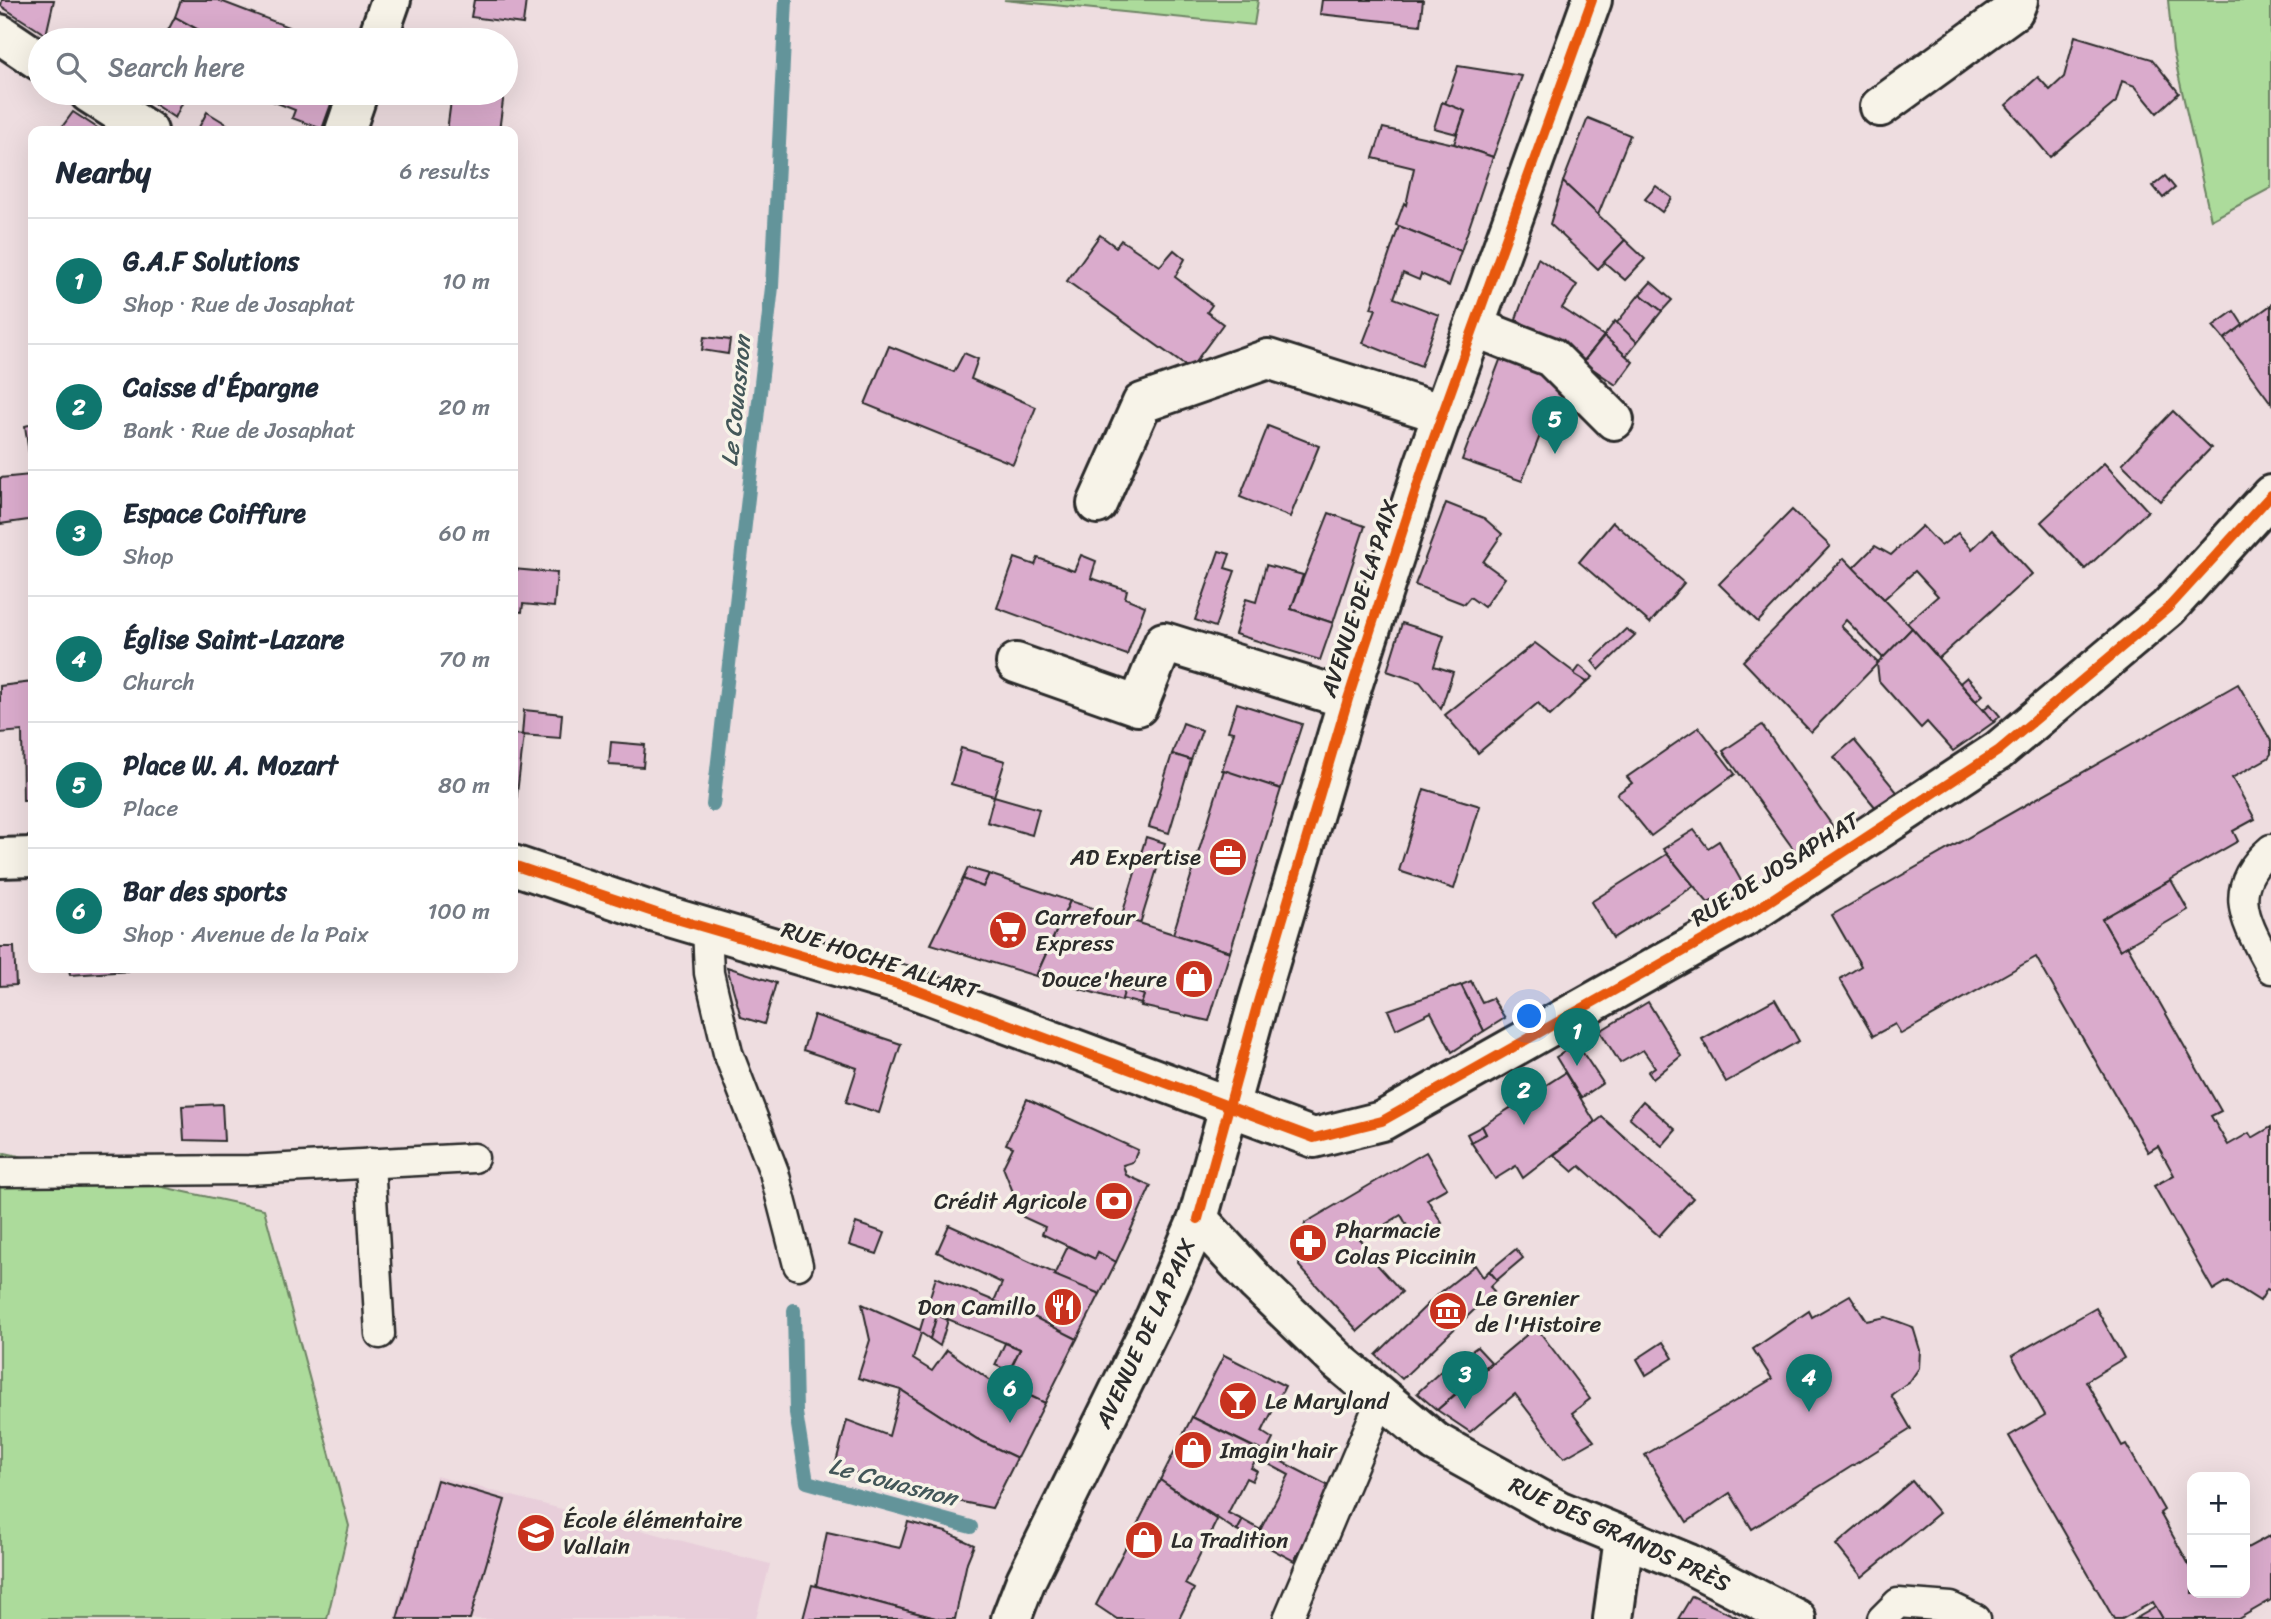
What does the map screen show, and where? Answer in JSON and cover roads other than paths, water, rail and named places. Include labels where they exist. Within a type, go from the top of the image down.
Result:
[{"type":"street","points":[[381,28],[391,0]]},
{"type":"street","name":"AVENUE DE LA PAIX","points":[[1011,1619],[1026,1580],[1154,1318],[1198,1219],[1348,699],[1443,414],[1592,0]]},
{"type":"street","points":[[1880,107],[2014,10],[2018,0]]},
{"type":"street","points":[[0,34],[28,53]]},
{"type":"street","points":[[108,105],[140,126]]},
{"type":"street","points":[[347,126],[354,105]]},
{"type":"street","points":[[1474,327],[1551,357],[1614,420]]},
{"type":"street","points":[[1097,504],[1142,403],[1268,359],[1443,414]]},
{"type":"street","name":"RUE DE JOSAPHAT","points":[[1230,1107],[1314,1138],[1382,1121],[1748,915],[1998,751],[2168,608],[2271,495]]},
{"type":"street","points":[[1016,663],[1138,706],[1164,642],[1348,699]]},
{"type":"street","points":[[0,858],[28,857]]},
{"type":"street","name":"RUE HOCHE ALLART","points":[[518,867],[707,928],[911,988],[1230,1107]]},
{"type":"street","name":"RUE DES GRANDS PRÈS","points":[[1198,1219],[1338,1361],[1436,1442],[1558,1510],[1686,1563],[1796,1619]]},
{"type":"street","points":[[1613,1619],[1624,1538]]},
{"type":"lane","points":[[2271,849],[2256,862],[2246,880],[2243,915],[2271,969]]},
{"type":"lane","points":[[707,928],[709,973],[727,1054],[774,1172],[798,1265]]},
{"type":"lane","points":[[0,1172],[249,1170],[474,1158]]},
{"type":"lane","points":[[370,1163],[380,1334]]},
{"type":"lane","points":[[1288,1619],[1382,1397]]},
{"type":"lane","points":[[1882,1619],[1898,1603],[1951,1607],[1976,1619]]},
{"type":"waterway","name":"Le Couasnon","points":[[713,805],[772,287],[786,0]]},
{"type":"waterway","name":"Le Couasnon","points":[[794,1310],[796,1413],[807,1482],[971,1527]]},
{"type":"place","name":"Place W. A. Mozart","points":[[1555,454]]},
{"type":"place","name":"AD Expertise","points":[[1228,857]]},
{"type":"place","name":"Carrefour Express","points":[[1008,930]]},
{"type":"place","name":"Douce'heure","points":[[1194,979]]},
{"type":"place","name":"G.A.F Solutions","points":[[1577,1066]]},
{"type":"place","name":"Caisse d'Épargne","points":[[1524,1125]]},
{"type":"place","name":"Crédit Agricole","points":[[1114,1201]]},
{"type":"place","name":"Pharmacie Colas Piccinin","points":[[1308,1243]]},
{"type":"place","name":"Don Camillo","points":[[1063,1307]]},
{"type":"place","name":"Le Grenier de l'Histoire","points":[[1448,1311]]},
{"type":"place","name":"Le Maryland","points":[[1238,1401]]},
{"type":"place","name":"Espace Coiffure","points":[[1465,1409]]},
{"type":"place","name":"Église Saint-Lazare","points":[[1809,1412]]},
{"type":"place","name":"Bar des sports","points":[[1010,1423]]},
{"type":"place","name":"Imagin'hair","points":[[1193,1450]]},
{"type":"place","name":"École élémentaire Vallain","points":[[536,1533]]},
{"type":"place","name":"La Tradition","points":[[1144,1540]]}]
